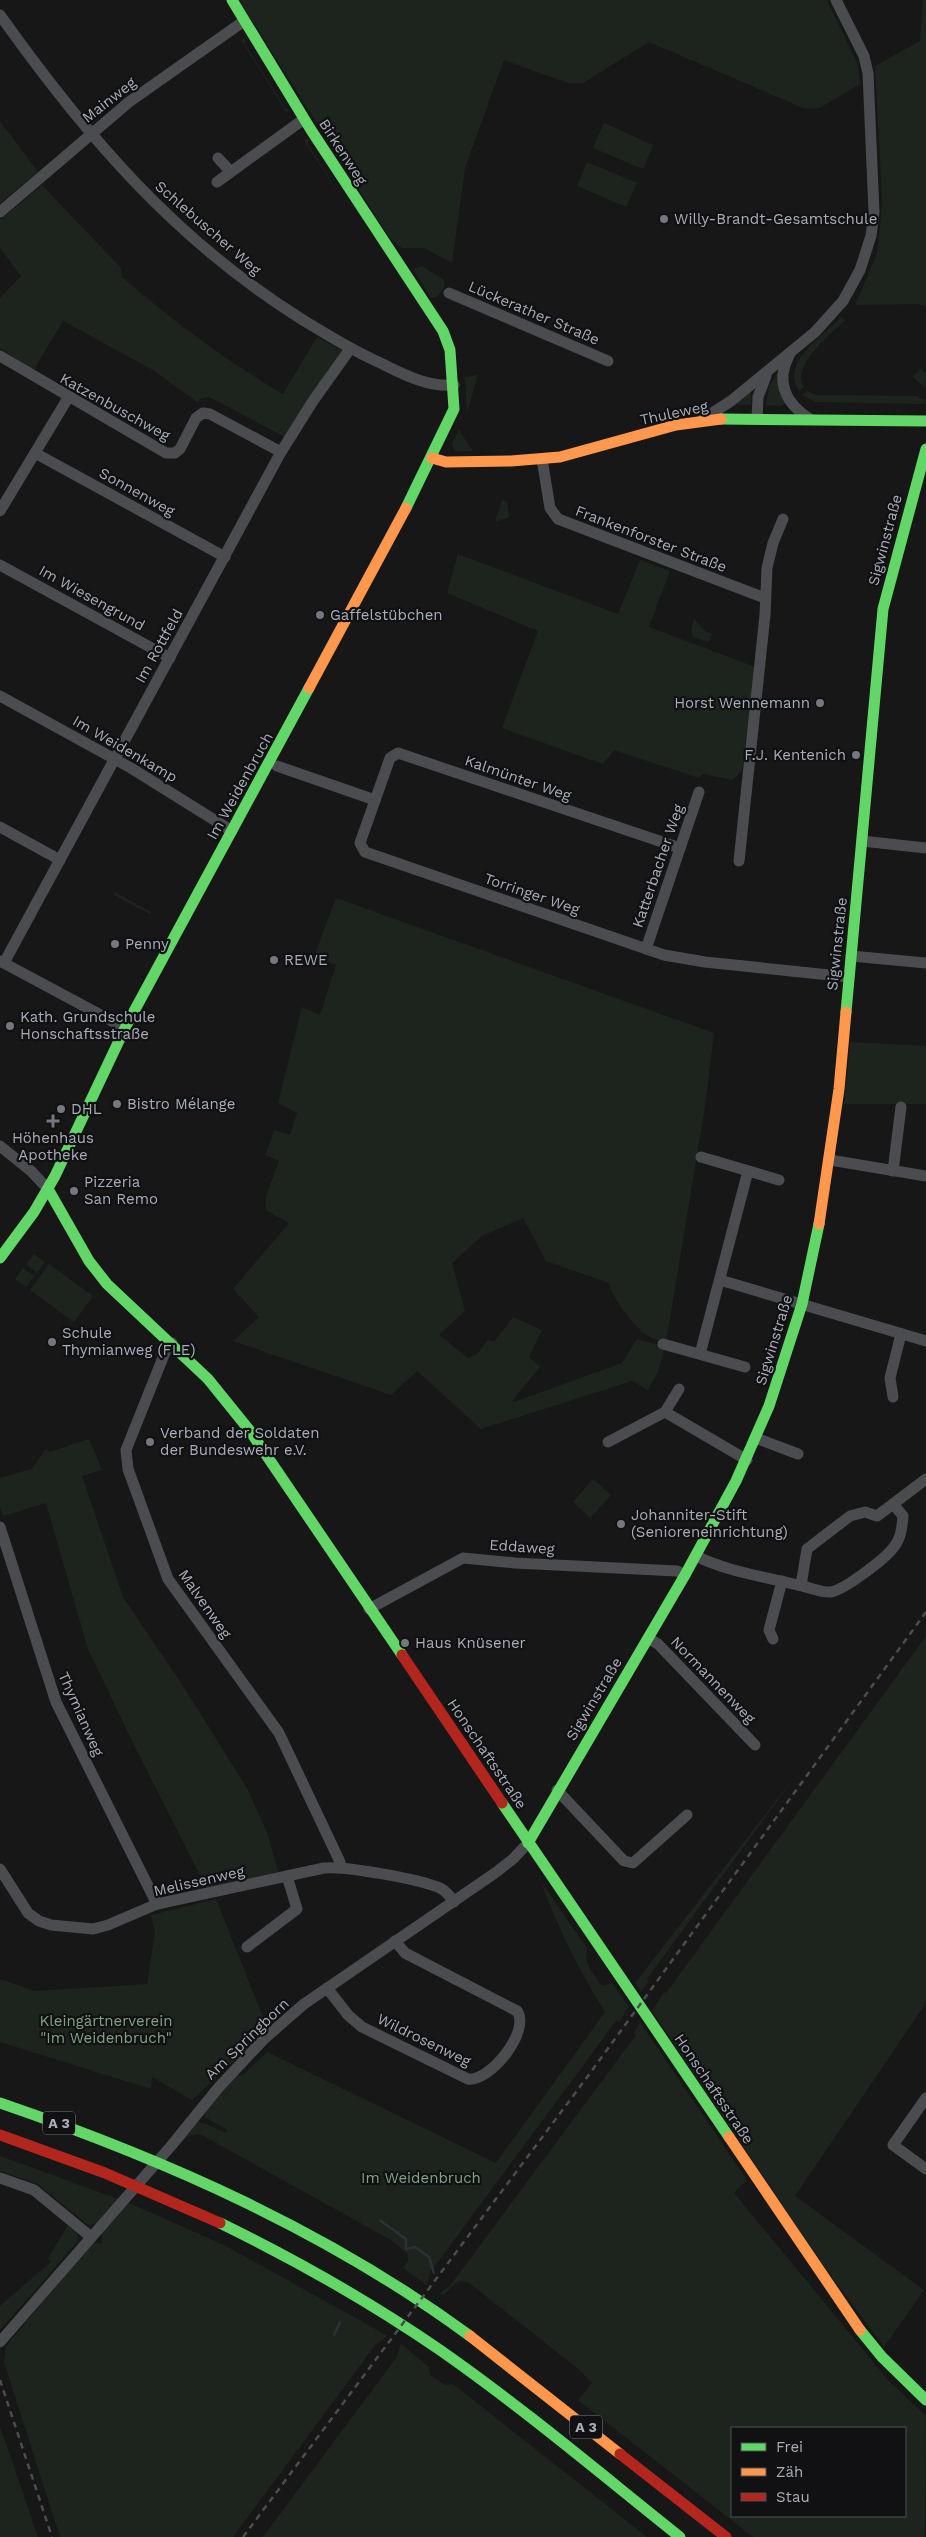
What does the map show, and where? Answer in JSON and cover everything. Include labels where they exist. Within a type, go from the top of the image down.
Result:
[{"type":"main road","name":"Birkenweg","points":[[232,0],[304,119],[433,317]]},
{"type":"main road","name":"Im Weidenbruch","points":[[0,1258],[48,1189],[99,1088],[107,1063],[125,1028],[432,458],[454,409],[454,385],[448,343],[433,317]]},
{"type":"main road","name":"Thuleweg","points":[[432,458],[446,462],[542,460],[576,454],[702,420],[926,421]]},
{"type":"main road","name":"Sigwinstraße","points":[[528,1843],[557,1790],[696,1556],[746,1460],[780,1376],[802,1304],[826,1193],[830,1160],[883,609],[926,449]]},
{"type":"main road","name":"Honschaftsstraße","points":[[48,1189],[98,1273],[128,1306],[172,1344],[208,1379],[250,1431],[853,2321],[882,2357],[926,2400]]},
{"type":"main road","points":[[511,1817],[523,1820],[548,1806]]},
{"type":"main road","name":"A 3","points":[[0,2103],[118,2144],[183,2172],[300,2229],[398,2287],[445,2318],[726,2537]]},
{"type":"main road","name":"A 3","points":[[0,2135],[103,2171],[165,2197],[285,2255],[380,2311],[428,2342],[494,2390],[680,2537]]},
{"type":"street","points":[[702,420],[731,401],[815,332],[843,301],[860,270],[872,230],[874,212],[868,73],[864,56],[836,0]]},
{"type":"street","name":"Schlebuscher Weg","points":[[0,15],[91,134],[151,201],[213,256],[274,301],[350,349],[422,381],[454,385]]},
{"type":"street","name":"Mainweg","points":[[0,212],[91,134],[180,65],[244,22]]},
{"type":"street","points":[[217,182],[304,119]]},
{"type":"street","points":[[218,158],[230,171]]},
{"type":"street","name":"Lückerather Straße","points":[[449,293],[608,361]]},
{"type":"street","name":"Im Rottfeld","points":[[2,962],[60,860],[281,452],[313,400],[350,349]]},
{"type":"street","points":[[790,353],[782,374],[782,387],[790,403],[812,420]]},
{"type":"street","name":"Katzenbuschweg","points":[[0,356],[68,398],[171,454],[180,450],[196,418],[203,413],[210,414],[281,452]]},
{"type":"street","points":[[758,419],[761,387],[772,369]]},
{"type":"street","points":[[0,511],[68,398]]},
{"type":"street","name":"Sonnenweg","points":[[35,453],[225,557]]},
{"type":"street","name":"Frankenforster Straße","points":[[542,460],[550,508],[558,519],[765,598]]},
{"type":"street","points":[[739,861],[769,555],[783,519]]},
{"type":"street","name":"Im Wiesengrund","points":[[0,565],[170,658]]},
{"type":"street","name":"Im Weidenkamp","points":[[0,696],[115,759],[232,831]]},
{"type":"street","name":"Kalmünter Weg","points":[[375,800],[390,758],[398,753],[680,848]]},
{"type":"street","points":[[277,766],[375,800]]},
{"type":"street","name":"Katterbacher Weg","points":[[646,949],[699,792]]},
{"type":"street","name":"Torringer Weg","points":[[375,800],[360,843],[365,852],[646,949],[704,962],[849,977]]},
{"type":"street","points":[[0,827],[60,860]]},
{"type":"street","points":[[862,841],[926,848]]},
{"type":"street","points":[[851,956],[926,963]]},
{"type":"street","points":[[2,962],[125,1028]]},
{"type":"street","points":[[893,1171],[901,1107]]},
{"type":"street","name":"Honschaftsstraße","points":[[0,1146],[31,1171],[48,1189]]},
{"type":"street","points":[[702,1157],[779,1180]]},
{"type":"street","points":[[830,1160],[926,1176]]},
{"type":"street","points":[[700,1354],[748,1171]]},
{"type":"street","points":[[720,1280],[926,1341]]},
{"type":"street","points":[[893,1397],[890,1378],[901,1334]]},
{"type":"street","name":"Malvenweg","points":[[172,1344],[166,1350],[126,1450],[128,1469],[168,1579],[279,1733],[340,1862],[340,1867]]},
{"type":"street","points":[[663,1344],[745,1367]]},
{"type":"street","points":[[608,1442],[665,1412],[679,1389]]},
{"type":"street","points":[[665,1412],[746,1460]]},
{"type":"street","points":[[756,1438],[798,1454]]},
{"type":"street","points":[[801,1586],[807,1549],[850,1516],[865,1512],[877,1516],[926,1479]]},
{"type":"street","points":[[696,1556],[707,1562],[823,1592],[833,1592],[850,1584],[893,1549],[902,1533],[903,1516],[893,1504]]},
{"type":"street","name":"Thymianweg","points":[[0,1527],[56,1702],[158,1904]]},
{"type":"street","name":"Eddaweg","points":[[370,1609],[463,1558],[500,1562],[668,1570],[685,1575]]},
{"type":"street","points":[[772,1639],[769,1630],[782,1581]]},
{"type":"street","name":"Normannenweg","points":[[648,1638],[658,1644],[755,1745]]},
{"type":"street","points":[[557,1790],[624,1861],[633,1863],[687,1815]]},
{"type":"street","name":"Am Springborn","points":[[2,2340],[236,2069],[292,2014],[454,1902],[513,1859],[528,1843]]},
{"type":"street","name":"Melissenweg","points":[[0,1869],[28,1913],[39,1921],[51,1925],[93,1929],[108,1925],[158,1904],[287,1876],[340,1867],[431,1885],[446,1892],[454,1902]]},
{"type":"street","points":[[247,1947],[297,1909],[287,1876]]},
{"type":"street","name":"Wildrosenweg","points":[[327,1988],[348,2016],[362,2027],[468,2079],[474,2080],[488,2074],[516,2037],[521,2026],[521,2016],[517,2011],[405,1953],[396,1941]]},
{"type":"street","points":[[926,2098],[894,2145],[926,2168]]},
{"type":"street","points":[[0,2178],[34,2190],[91,2237]]},
{"type":"green space","points":[[239,0],[827,0],[858,65],[860,84],[818,109],[803,108],[649,42],[583,83],[568,83],[504,60],[465,168],[452,263],[424,248],[402,248],[390,239]]},
{"type":"green space","points":[[923,0],[926,0],[926,307],[919,304],[855,305],[877,254],[880,226],[882,199],[875,66],[920,41]]},
{"type":"green space","points":[[245,38],[245,44],[285,108],[290,110],[286,112],[241,40]]},
{"type":"green space","points":[[0,121],[38,172],[0,203]]},
{"type":"green space","points":[[604,123],[653,145],[643,169],[593,148]]},
{"type":"green space","points":[[308,138],[308,144],[342,198],[304,141]]},
{"type":"green space","points":[[587,162],[637,183],[626,207],[577,186]]},
{"type":"green space","points":[[42,185],[121,268],[122,277],[200,339],[241,368],[283,394],[317,337],[344,352],[285,437],[209,397],[202,398],[197,402],[153,370],[63,321],[33,371],[0,348],[0,298],[21,276],[0,248],[0,220]]},
{"type":"green space","points":[[422,266],[444,280],[445,286],[437,297],[431,298],[413,269]]},
{"type":"green space","points":[[841,317],[845,320],[814,350],[808,360],[801,378],[804,387],[799,391],[795,380],[795,370],[799,360],[806,350]]},
{"type":"green space","points":[[921,369],[926,374],[925,388],[913,377]]},
{"type":"green space","points":[[779,370],[786,403],[780,406],[766,405],[769,386]]},
{"type":"green space","points":[[478,375],[467,413],[465,377]]},
{"type":"green space","points":[[751,389],[751,405],[737,405],[735,403]]},
{"type":"green space","points":[[807,391],[817,395],[917,396],[920,399],[925,399],[926,404],[815,402],[802,395]]},
{"type":"green space","points":[[460,428],[460,432],[473,451],[455,451],[453,448],[452,443]]},
{"type":"green space","points":[[502,500],[507,502],[509,517],[495,522]]},
{"type":"green space","points":[[458,554],[618,614],[640,560],[670,571],[649,627],[755,667],[742,771],[732,780],[703,774],[699,778],[614,750],[603,764],[502,728],[538,631],[447,593]]},
{"type":"green space","points":[[694,619],[705,631],[712,634],[709,642],[693,637],[691,630]]},
{"type":"green space","points":[[115,892],[151,912],[150,914],[114,895]]},
{"type":"green space","points":[[336,898],[714,1033],[704,1113],[666,1342],[648,1336],[636,1326],[624,1312],[614,1296],[609,1283],[546,1261],[523,1218],[482,1236],[452,1263],[465,1311],[439,1335],[468,1358],[477,1354],[488,1340],[494,1342],[513,1317],[542,1330],[529,1357],[540,1367],[512,1401],[514,1402],[622,1363],[637,1339],[665,1347],[658,1372],[648,1390],[632,1381],[481,1429],[417,1371],[391,1395],[233,1341],[259,1317],[233,1289],[289,1223],[266,1210],[266,1196],[279,1161],[265,1155],[274,1130],[290,1135],[297,1113],[278,1103],[302,1007],[320,1015],[336,965],[314,957]]},
{"type":"green space","points":[[850,1042],[926,1046],[926,1104],[844,1104]]},
{"type":"green space","points":[[34,1254],[45,1262],[37,1273],[26,1264]]},
{"type":"green space","points":[[49,1264],[93,1296],[74,1322],[30,1290]]},
{"type":"green space","points":[[23,1268],[34,1276],[26,1287],[15,1279]]},
{"type":"green space","points":[[89,1439],[102,1470],[82,1476],[123,1597],[187,1692],[248,1790],[268,1835],[278,1872],[207,1889],[88,1649],[46,1503],[3,1516],[0,1507],[0,1478],[31,1469],[46,1449],[50,1452]]},
{"type":"green space","points":[[593,1479],[611,1495],[590,1518],[573,1502]]},
{"type":"green space","points":[[926,1636],[926,2003],[795,2196],[924,2290],[884,2347],[821,2262],[652,2011],[664,1992],[666,1993]]},
{"type":"green space","points":[[799,1771],[647,1979],[649,1981],[641,1992],[635,1983]]},
{"type":"green space","name":"Im Weidenbruch","points":[[541,1882],[587,1948],[588,1964],[602,1986],[612,1983],[629,2007],[619,2022],[616,2021],[429,2274],[427,2285],[403,2268],[408,2261],[408,2254],[391,2240],[202,2135],[190,2136],[176,2148],[196,2120],[226,2133],[227,2130],[205,2117],[205,2110],[236,2074],[242,2076],[267,2052],[496,2163],[605,2012],[570,1949]]},
{"type":"green space","name":"Kleingärtnerverein \"Im Weidenbruch\"","points":[[216,1899],[268,2030],[192,2100],[152,2077],[151,2089],[0,2042],[0,1979],[35,1991],[147,1984],[155,1933],[151,1915]]},
{"type":"green space","points":[[640,2022],[747,2180],[734,2193],[888,2380],[926,2416],[925,2537],[753,2537],[578,2400],[592,2383],[577,2368],[468,2282],[459,2281],[443,2295],[439,2293],[449,2287],[636,2035],[634,2033]]},
{"type":"green space","points":[[0,2156],[118,2199],[97,2223],[88,2225],[38,2184],[0,2171]]},
{"type":"green space","points":[[127,2202],[226,2246],[388,2336],[376,2344],[233,2537],[60,2537],[4,2362],[6,2346],[93,2242],[102,2244],[102,2233]]},
{"type":"green space","points":[[68,2225],[77,2233],[78,2241],[0,2330],[0,2306],[51,2262],[48,2258]]},
{"type":"green space","points":[[401,2344],[429,2367],[430,2375],[445,2385],[453,2384],[647,2537],[263,2537],[396,2358]]},
{"type":"green space","points":[[0,2426],[38,2537],[0,2537]]},
{"type":"waterway","points":[[381,2221],[406,2239],[406,2249],[415,2247],[429,2257],[434,2273]]},
{"type":"waterway","points":[[334,2335],[340,2322]]},
{"type":"railway","points":[[243,2537],[585,2080],[926,1612]]},
{"type":"railway","points":[[0,2380],[52,2537]]},
{"type":"traffic: fast","points":[[232,0],[311,130],[443,331],[450,350],[454,409],[406,508]]},
{"type":"traffic: fast","points":[[721,419],[926,421]]},
{"type":"traffic: fast","points":[[846,1012],[883,609],[926,449]]},
{"type":"traffic: fast","points":[[0,1258],[34,1212],[55,1176],[125,1028],[309,688]]},
{"type":"traffic: fast","points":[[48,1189],[89,1261],[107,1284],[208,1379],[250,1431],[402,1655]]},
{"type":"traffic: fast","points":[[528,1843],[685,1575],[736,1481],[769,1406],[802,1304],[819,1224]]},
{"type":"traffic: fast","points":[[502,1803],[729,2137]]},
{"type":"traffic: fast","points":[[0,2103],[123,2149],[184,2174],[244,2202],[360,2263],[416,2298],[470,2336]]},
{"type":"traffic: fast","points":[[220,2223],[332,2282],[440,2350],[532,2418],[680,2537]]},
{"type":"traffic: fast","points":[[860,2330],[882,2357],[926,2400]]},
{"type":"traffic: slow","points":[[432,458],[446,462],[511,461],[560,457],[676,425],[721,419]]},
{"type":"traffic: slow","points":[[309,688],[406,508]]},
{"type":"traffic: slow","points":[[819,1224],[839,1089],[846,1012]]},
{"type":"traffic: slow","points":[[729,2137],[860,2330]]},
{"type":"traffic: slow","points":[[470,2336],[620,2454]]},
{"type":"traffic: jam","points":[[402,1655],[502,1803]]},
{"type":"traffic: jam","points":[[0,2135],[105,2173],[220,2223]]},
{"type":"traffic: jam","points":[[620,2454],[726,2537]]},
{"type":"place","name":"Willy-Brandt-Gesamtschule","points":[[664,219]]},
{"type":"place","name":"Gaffelstübchen","points":[[320,615]]},
{"type":"place","name":"Horst Wennemann","points":[[820,703]]},
{"type":"place","name":"F.J. Kentenich","points":[[856,755]]},
{"type":"place","name":"Penny","points":[[115,944]]},
{"type":"place","name":"REWE","points":[[274,960]]},
{"type":"place","name":"Kath. Grundschule Honschaftsstraße","points":[[10,1026]]},
{"type":"place","name":"Bistro Mélange","points":[[117,1104]]},
{"type":"place","name":"DHL","points":[[61,1109]]},
{"type":"place","name":"Höhenhaus Apotheke","points":[[53,1121]]},
{"type":"place","name":"Pizzeria San Remo","points":[[74,1191]]},
{"type":"place","name":"Schule Thymianweg (FLE)","points":[[52,1342]]},
{"type":"place","name":"Verband der Soldaten der Bundeswehr e.V.","points":[[150,1442]]},
{"type":"place","name":"Johanniter-Stift (Senioreneinrichtung)","points":[[621,1524]]},
{"type":"place","name":"Haus Knüsener","points":[[405,1643]]}]
